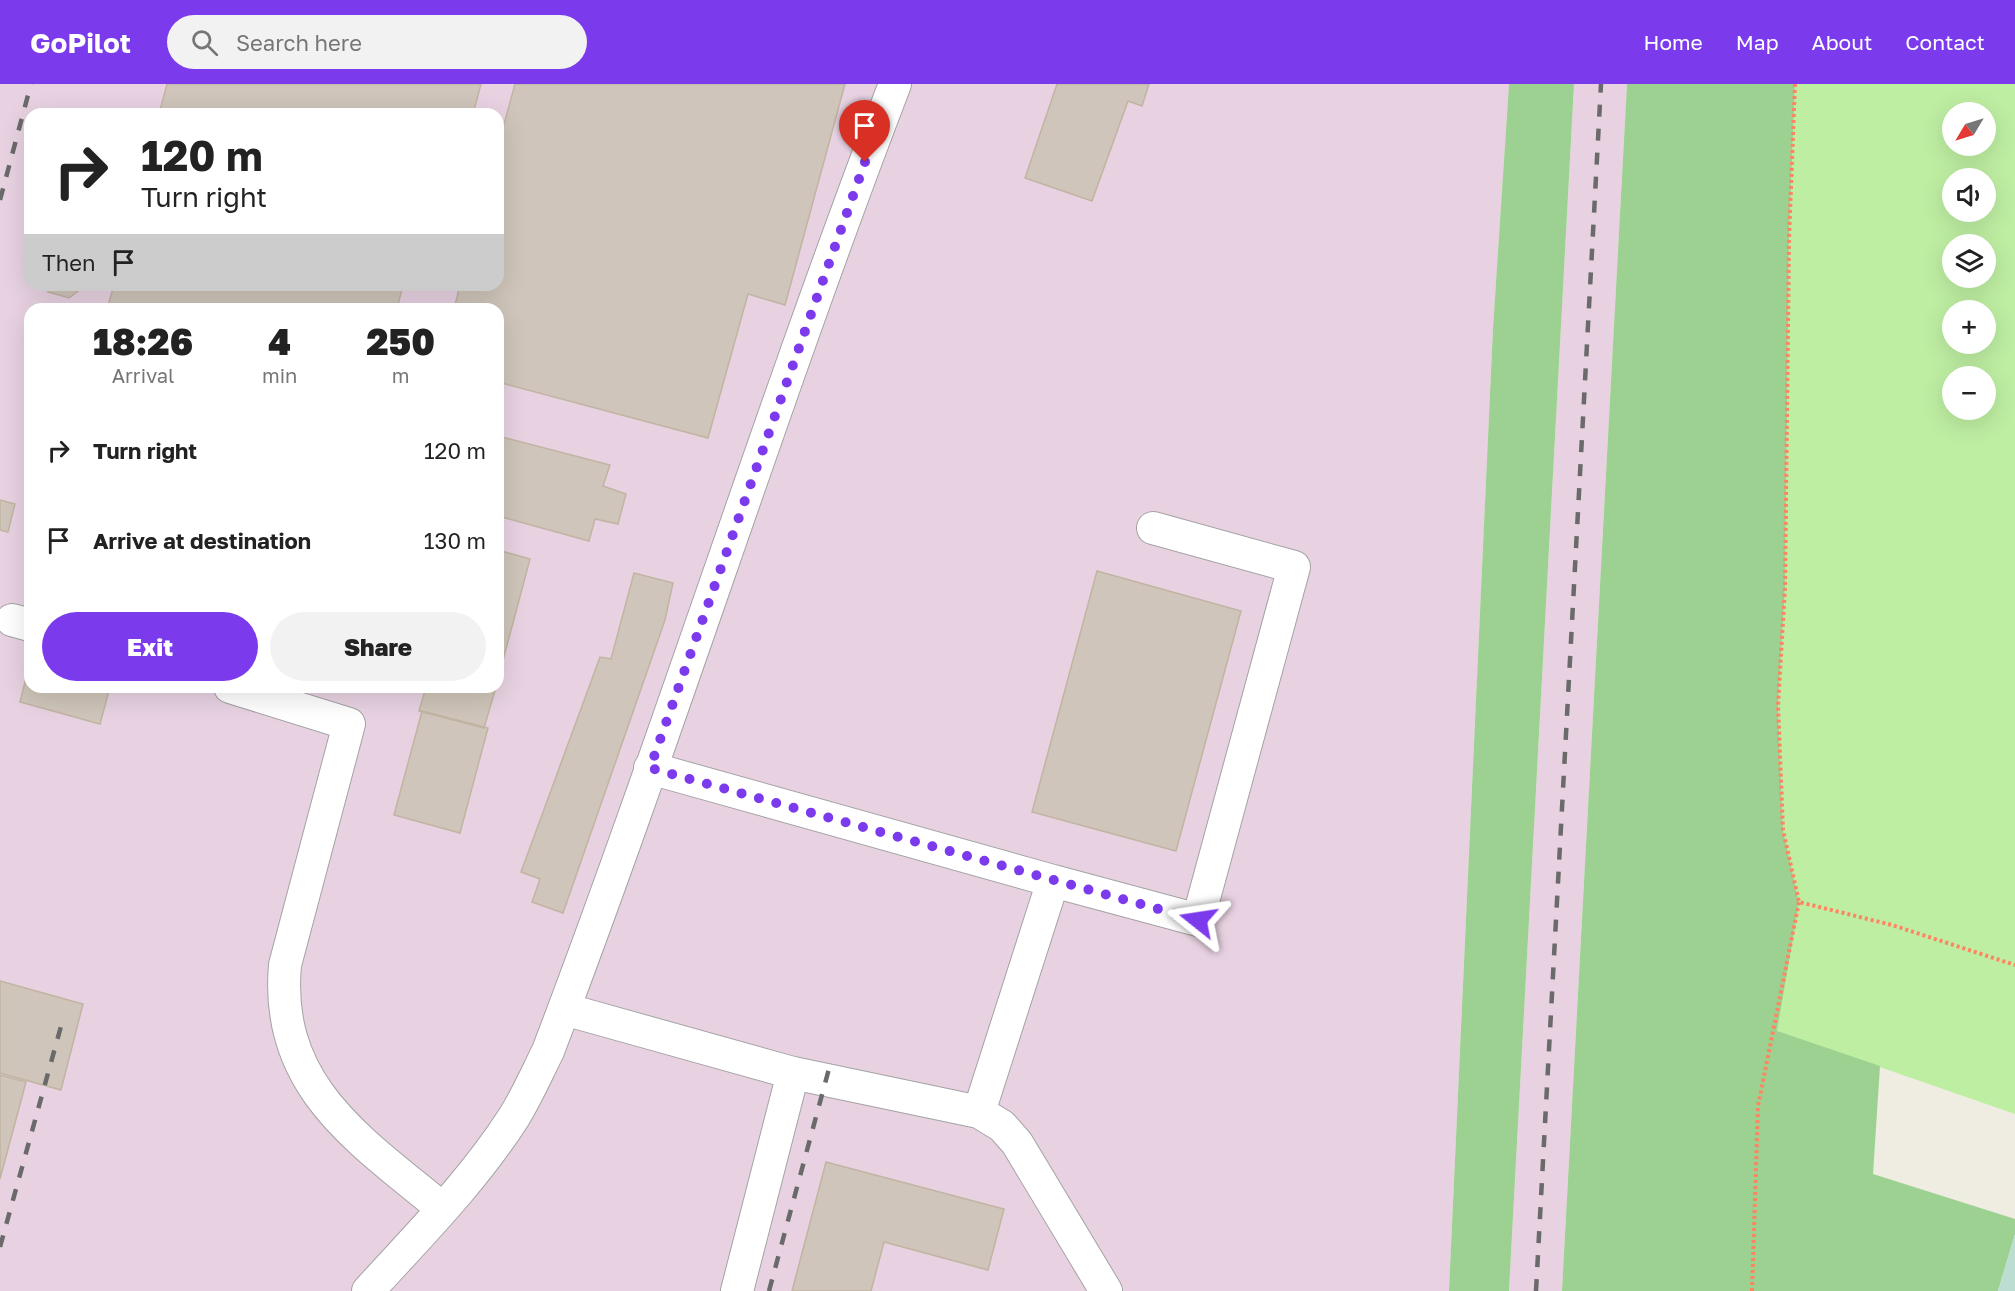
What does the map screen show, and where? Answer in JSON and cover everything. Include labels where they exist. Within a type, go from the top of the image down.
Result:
[{"type":"lane","points":[[368,1291],[443,1209],[516,1115],[548,1051],[843,220],[895,84]]},
{"type":"lane","points":[[650,768],[1198,920],[1294,567],[1153,528]]},
{"type":"lane","points":[[249,693],[349,724],[285,965],[283,991],[288,1033],[304,1073],[318,1095],[372,1150],[443,1209]]},
{"type":"lane","points":[[979,1112],[1053,881]]},
{"type":"lane","points":[[564,1009],[793,1073],[979,1112],[1002,1126],[1017,1143],[1106,1291]]},
{"type":"lane","points":[[737,1291],[793,1073]]},
{"type":"path","points":[[1752,1291],[1758,1106],[1799,902],[1783,830],[1778,706],[1785,587],[1789,238],[1795,84]]},
{"type":"path","points":[[1799,902],[1892,925],[2015,965]]},
{"type":"shaded area","points":[[0,84],[1509,84],[1493,328],[1449,1291],[0,1291]]},
{"type":"shaded area","points":[[1574,84],[1627,84],[1562,1291],[1509,1291]]},
{"type":"shaded area","points":[[2015,1234],[2015,1291],[1998,1291]]},
{"type":"green space","points":[[1509,84],[1574,84],[1509,1291],[1449,1291],[1493,328]]},
{"type":"green space","points":[[1627,84],[1795,84],[1789,238],[1785,587],[1778,706],[1783,830],[1799,902],[1777,1031],[1880,1066],[1873,1174],[2015,1219],[2015,1234],[1998,1291],[1562,1291]]},
{"type":"green space","points":[[1795,84],[2015,84],[2015,1114],[1776,1031],[1799,902],[1783,830],[1778,706],[1785,587],[1789,238]]},
{"type":"building","points":[[167,84],[481,84],[475,108],[161,108]]},
{"type":"building","points":[[515,84],[845,84],[785,305],[748,294],[708,438],[504,384],[504,303],[456,303],[458,291],[504,291],[504,124]]},
{"type":"building","points":[[1057,84],[1149,84],[1142,106],[1128,101],[1092,201],[1025,178]]},
{"type":"building","points":[[48,291],[78,291],[69,298]]},
{"type":"building","points":[[112,291],[402,291],[398,303],[109,303]]},
{"type":"building","points":[[504,438],[610,465],[603,486],[626,494],[618,524],[595,519],[589,541],[504,518]]},
{"type":"building","points":[[0,500],[15,504],[8,532],[0,530]]},
{"type":"building","points":[[504,552],[530,559],[504,656]]},
{"type":"building","points":[[1097,571],[1241,611],[1176,851],[1032,812]]},
{"type":"building","points":[[634,573],[673,583],[665,620],[563,913],[532,902],[540,879],[521,872],[600,657],[611,659]]},
{"type":"building","points":[[24,686],[24,693],[108,693],[100,724],[20,702]]},
{"type":"building","points":[[424,693],[494,693],[484,728],[419,711]]},
{"type":"building","points":[[422,711],[488,728],[460,833],[394,815]]},
{"type":"building","points":[[0,981],[83,1004],[61,1090],[0,1073]]},
{"type":"building","points":[[0,1075],[26,1082],[0,1179]]},
{"type":"building","points":[[826,1162],[1004,1209],[988,1270],[884,1242],[871,1291],[792,1291]]},
{"type":"railway","points":[[25,108],[31,84]]},
{"type":"railway","points":[[1536,1291],[1601,84]]},
{"type":"railway","points":[[0,200],[24,110]]},
{"type":"railway","points":[[0,1247],[63,1019]]},
{"type":"railway","points":[[769,1291],[830,1065]]},
{"type":"route","points":[[865,162],[650,768],[1198,920]]}]
